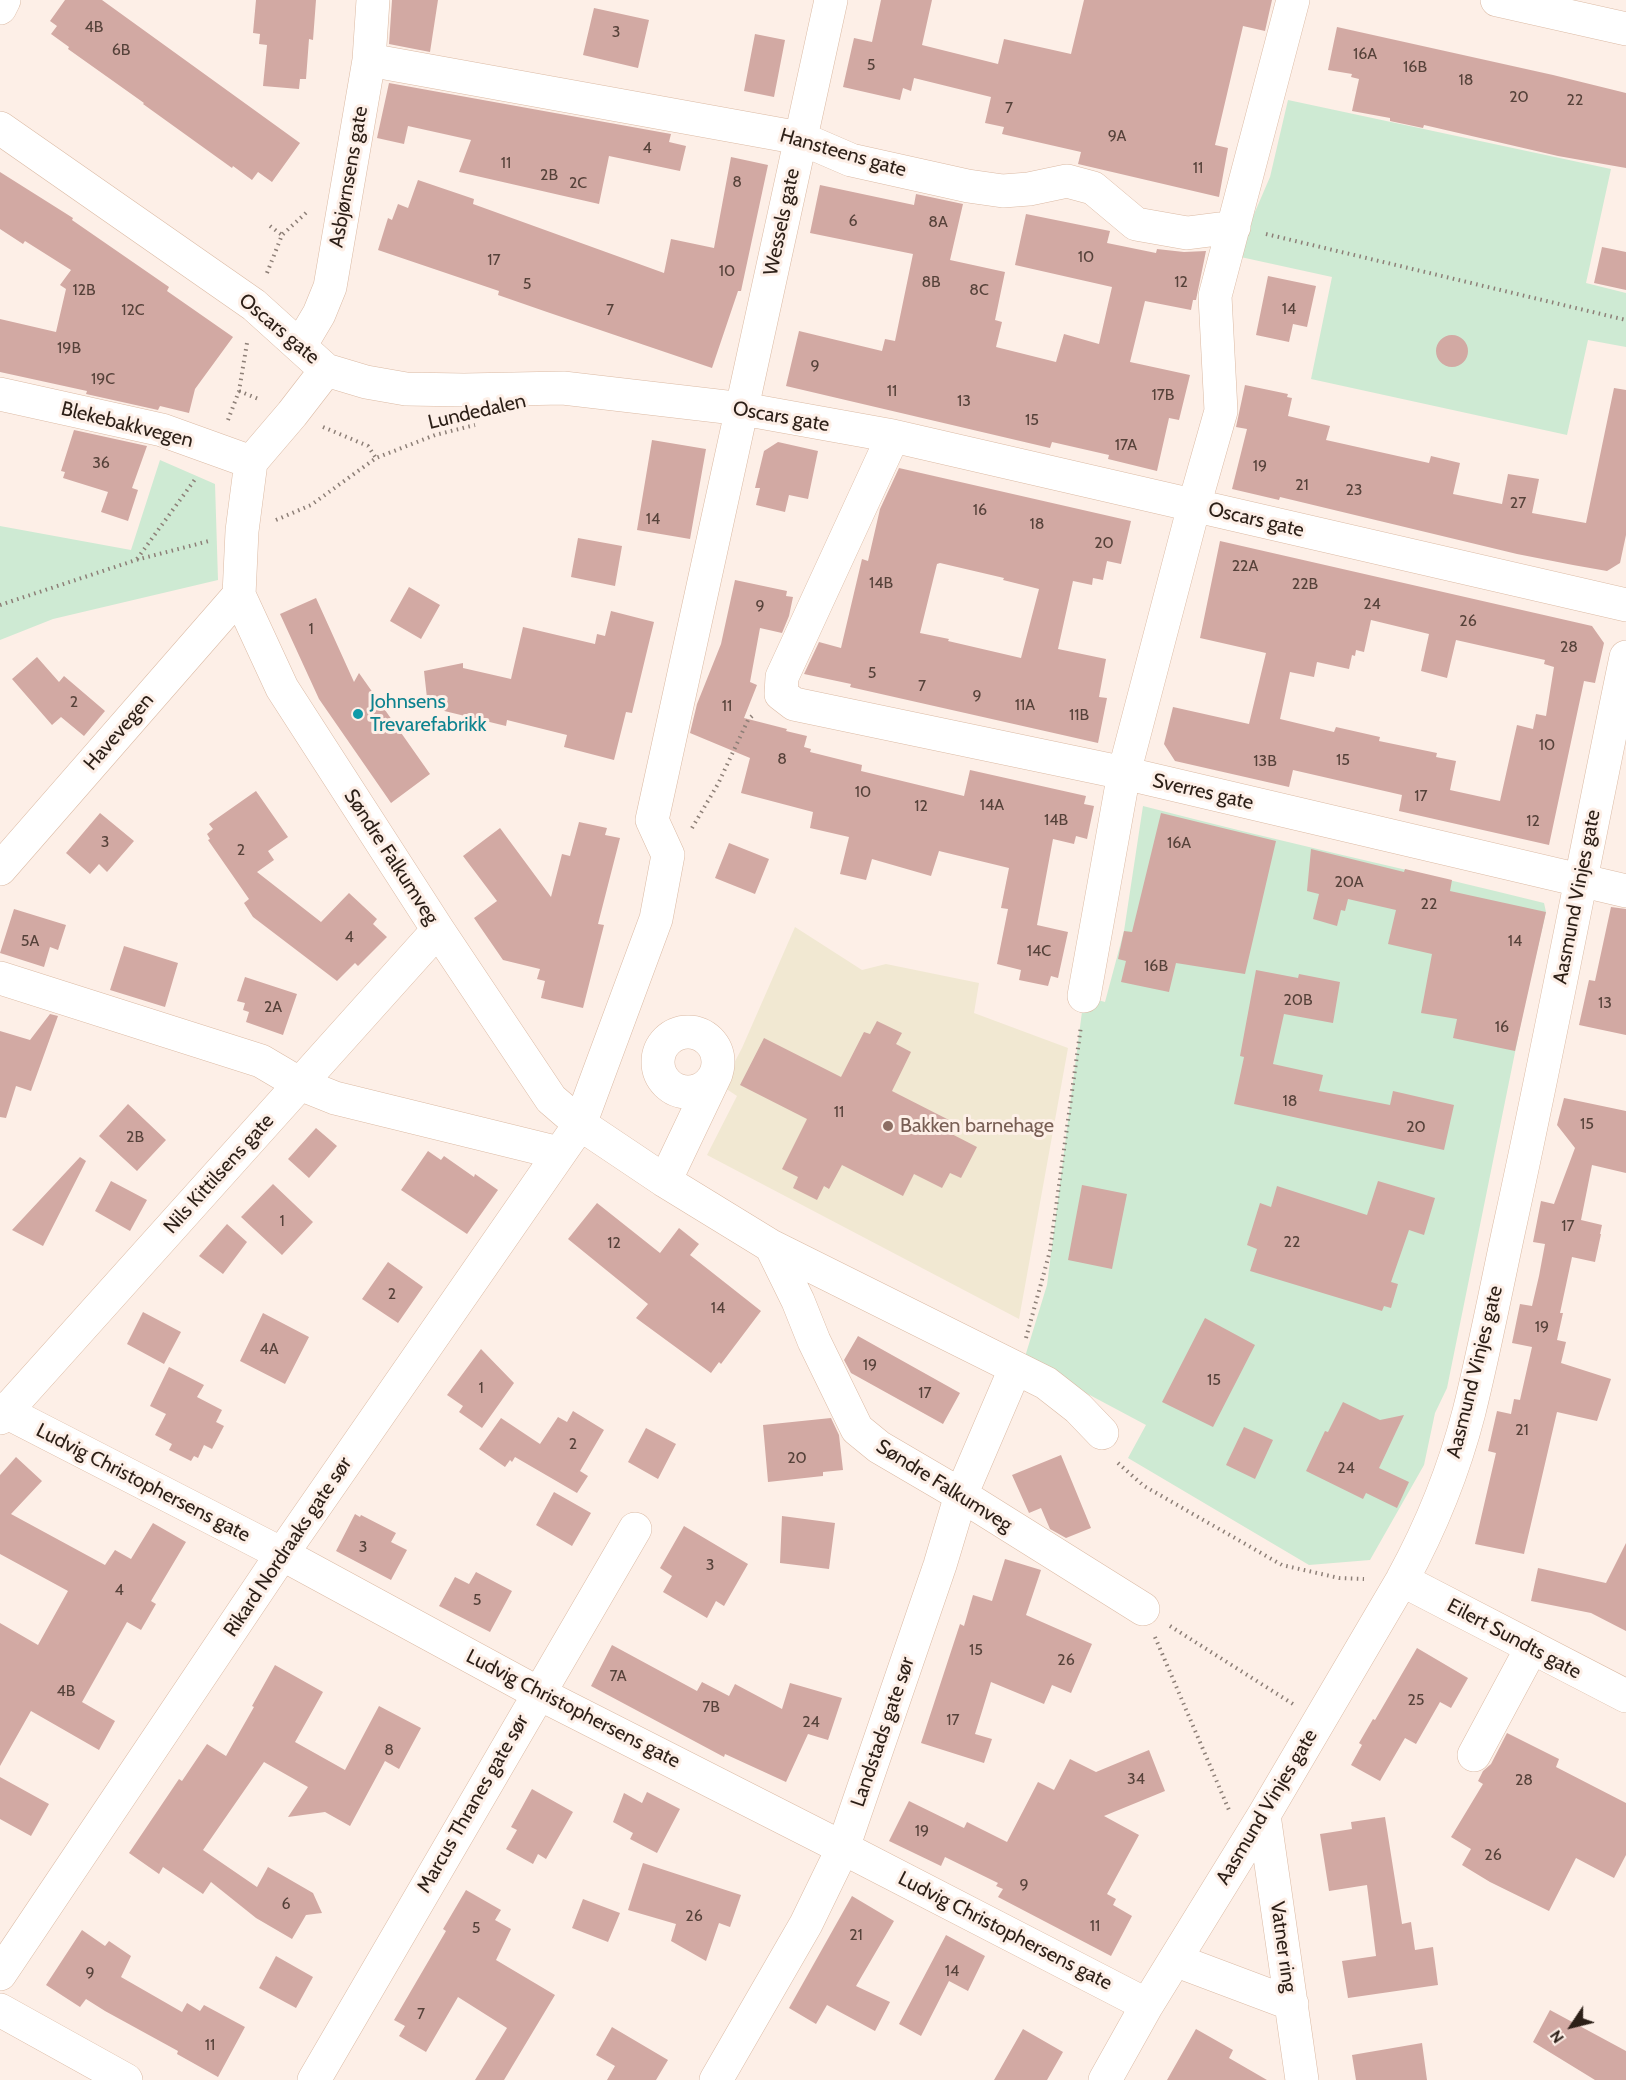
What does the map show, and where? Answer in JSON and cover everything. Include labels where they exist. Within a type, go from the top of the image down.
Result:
[{"type":"street","points":[[0,8],[4,0]]},
{"type":"street","name":"Asbjørnsens gate","points":[[300,346],[319,314],[330,286],[369,60],[373,0]]},
{"type":"street","name":"Wessels gate","points":[[668,855],[652,820],[831,0]]},
{"type":"street","points":[[1084,996],[1124,773],[1221,411],[1215,296],[1293,0]]},
{"type":"street","points":[[1497,0],[1626,29]]},
{"type":"street","name":"Hansteens gate","points":[[369,60],[800,138],[851,160],[968,186],[1003,191],[1066,182],[1076,184],[1093,188],[1136,224],[1187,233],[1234,226]]},
{"type":"street","name":"Oscars gate","points":[[0,128],[254,305],[326,369],[366,382],[406,389],[563,388],[742,409],[893,436],[1626,605]]},
{"type":"street","points":[[251,462],[326,369]]},
{"type":"street","name":"Blekebakkvegen","points":[[0,394],[162,430],[251,462]]},
{"type":"street","points":[[781,694],[782,677],[893,436]]},
{"type":"street","name":"Søndre Falkumveg","points":[[251,462],[242,531],[239,595],[282,688],[438,930],[551,1099],[580,1124],[771,1246],[1046,1383],[1078,1408],[1102,1433]]},
{"type":"street","name":"Havevegen","points":[[0,869],[239,595]]},
{"type":"street","name":"Aasmund Vinjes gate","points":[[1105,2080],[1147,2005],[1245,1847],[1402,1580],[1421,1546],[1444,1489],[1469,1413],[1540,1086],[1579,880],[1626,657]]},
{"type":"street","name":"Sverres gate","points":[[781,694],[794,704],[1124,773],[1626,891]]},
{"type":"street","name":"Rikard Nordraaks gate sør","points":[[0,1974],[282,1554],[580,1124],[656,919],[668,855]]},
{"type":"street","name":"Nils Kittilsens gate","points":[[2,1413],[438,930]]},
{"type":"street","points":[[0,978],[261,1061],[300,1084],[335,1098],[559,1153]]},
{"type":"street","points":[[665,1180],[731,1042]]},
{"type":"street","name":"Søndre Falkumveg","points":[[771,1246],[857,1429],[879,1447],[961,1495],[1143,1609]]},
{"type":"street","name":"Landstads gate sør","points":[[716,2080],[806,1924],[843,1848],[940,1565],[961,1495],[1015,1369]]},
{"type":"street","name":"Ludvig Christophersens gate","points":[[2,1413],[282,1554],[538,1693],[1147,2005]]},
{"type":"street","name":"Marcus Thranes gate sør","points":[[314,2080],[634,1529]]},
{"type":"street","name":"Eilert Sundts gate","points":[[1402,1580],[1626,1696]]},
{"type":"street","points":[[1474,1755],[1532,1647]]},
{"type":"street","name":"Vatner ring","points":[[1264,1815],[1302,2080]]},
{"type":"street","points":[[1175,1960],[1292,2004]]},
{"type":"street","points":[[0,2010],[126,2080]]},
{"type":"path","points":[[270,226],[282,235]]},
{"type":"path","points":[[1234,226],[1626,320]]},
{"type":"path","points":[[225,429],[239,391],[254,305]]},
{"type":"path","name":"Lundedalen","points":[[270,522],[311,505],[376,458],[435,435],[477,424]]},
{"type":"path","points":[[136,560],[201,472]]},
{"type":"path","points":[[0,605],[136,560],[212,540]]},
{"type":"path","points":[[668,855],[682,844],[718,784],[748,720],[781,694]]},
{"type":"path","points":[[1015,1369],[1031,1324],[1050,1251],[1084,996]]},
{"type":"path","points":[[1102,1433],[1117,1462],[1144,1486],[1282,1565],[1339,1578],[1402,1580]]},
{"type":"path","points":[[1143,1609],[1319,1720]]},
{"type":"path","points":[[1143,1609],[1245,1847]]},
{"type":"shaded area","name":"Bakken barnehage","points":[[795,927],[862,970],[886,964],[979,983],[974,1013],[1068,1048],[1019,1319],[707,1155],[737,1096],[722,1086],[742,1048]]},
{"type":"green space","points":[[1288,100],[1611,169],[1586,283],[1626,293],[1626,347],[1588,340],[1567,435],[1311,379],[1332,277],[1236,256],[1270,177]]},
{"type":"green space","points":[[160,460],[215,484],[218,580],[53,619],[0,640],[0,526],[131,550]]},
{"type":"green space","points":[[1143,806],[1544,903],[1546,912],[1525,1003],[1447,1388],[1435,1413],[1424,1465],[1370,1560],[1309,1565],[1128,1458],[1146,1425],[1024,1360],[1047,1285],[1084,996],[1105,1002],[1124,931]]},
{"type":"building","points":[[65,0],[102,0],[300,143],[272,182],[258,172],[252,180],[233,166],[232,168],[68,49],[69,47],[51,34],[57,26],[50,21]]},
{"type":"building","points":[[256,0],[316,0],[313,40],[309,39],[306,79],[300,79],[299,89],[263,86],[267,45],[259,44],[260,34],[253,33]]},
{"type":"building","points":[[392,0],[438,0],[430,52],[389,44]]},
{"type":"building","points":[[881,0],[932,0],[922,45],[998,64],[1004,39],[1071,54],[1084,0],[1272,0],[1265,31],[1243,26],[1215,145],[1228,148],[1219,197],[1078,164],[1081,152],[1002,134],[1004,127],[985,123],[991,97],[914,78],[911,91],[903,88],[900,100],[843,87],[854,38],[872,42]]},
{"type":"building","points":[[594,8],[649,20],[638,68],[583,55]]},
{"type":"building","points":[[1337,27],[1626,93],[1626,168],[1558,156],[1424,125],[1423,128],[1390,121],[1390,118],[1352,111],[1359,79],[1351,77],[1352,74],[1328,70]]},
{"type":"building","points":[[755,34],[785,40],[774,97],[744,91]]},
{"type":"building","points":[[389,83],[671,134],[669,142],[686,146],[680,171],[609,156],[599,204],[459,172],[471,140],[408,126],[404,144],[377,138]]},
{"type":"building","points":[[731,157],[768,165],[741,291],[738,291],[712,368],[498,295],[499,291],[378,250],[388,218],[392,220],[398,204],[408,208],[418,180],[474,199],[473,204],[664,273],[671,239],[714,248]]},
{"type":"building","points":[[0,172],[73,218],[72,220],[169,287],[167,291],[233,337],[195,389],[189,413],[160,406],[158,410],[86,394],[87,391],[0,372],[0,319],[56,332],[66,289],[60,285],[71,270],[25,241],[23,244],[0,229]]},
{"type":"building","points":[[820,185],[914,205],[916,194],[963,204],[950,260],[1005,272],[995,320],[1002,322],[996,347],[1056,362],[1064,334],[1099,344],[1112,287],[1015,265],[1026,214],[1110,231],[1107,243],[1156,253],[1157,249],[1184,252],[1206,251],[1196,300],[1193,300],[1191,310],[1145,301],[1130,362],[1190,375],[1179,420],[1169,418],[1157,471],[1108,459],[1109,455],[1052,442],[1050,448],[786,386],[799,331],[882,351],[885,339],[895,341],[913,254],[810,233]]},
{"type":"building","points":[[1602,247],[1626,252],[1626,290],[1594,283]]},
{"type":"building","points":[[1268,276],[1316,286],[1307,327],[1293,324],[1289,342],[1256,335]]},
{"type":"building","points":[[1452,335],[1463,340],[1468,351],[1463,362],[1452,367],[1441,362],[1436,351],[1441,340]]},
{"type":"building","points":[[1245,385],[1288,394],[1287,397],[1292,398],[1288,416],[1330,426],[1326,440],[1429,463],[1431,456],[1460,463],[1453,494],[1502,504],[1508,474],[1539,479],[1532,513],[1586,523],[1614,388],[1626,390],[1626,535],[1620,563],[1607,571],[1573,565],[1517,554],[1280,497],[1279,500],[1232,489],[1247,429],[1236,427]]},
{"type":"building","points":[[74,430],[147,446],[132,488],[138,490],[128,521],[101,512],[108,492],[63,478],[65,472],[61,471]]},
{"type":"building","points":[[652,440],[706,449],[690,539],[637,530]]},
{"type":"building","points":[[778,442],[818,451],[808,499],[789,495],[785,512],[756,505],[760,488],[755,488],[764,451]]},
{"type":"building","points":[[899,468],[1131,521],[1121,564],[1107,561],[1103,580],[1093,578],[1092,585],[1073,581],[1058,649],[1106,659],[1099,697],[1107,698],[1098,743],[850,687],[851,684],[804,674],[819,642],[841,648],[862,559],[868,561],[880,509]],"holes":[[[937,564],[1004,578],[1003,580],[1039,589],[1021,658],[920,633]]]},
{"type":"building","points":[[578,538],[622,546],[615,586],[571,577]]},
{"type":"building","points":[[1220,541],[1592,626],[1604,643],[1595,683],[1584,681],[1549,845],[1399,811],[1402,795],[1293,770],[1289,787],[1175,761],[1164,744],[1173,707],[1249,724],[1266,653],[1200,638]],"holes":[[[1371,620],[1429,634],[1421,671],[1447,678],[1456,640],[1545,660],[1544,664],[1554,667],[1546,716],[1536,714],[1533,729],[1517,725],[1500,801],[1450,790],[1456,761],[1436,757],[1437,753],[1379,741],[1380,737],[1336,727],[1334,732],[1280,719],[1290,672],[1314,677],[1317,662],[1349,669],[1352,655],[1355,656],[1356,650],[1364,652]]]},
{"type":"building","points":[[735,580],[787,591],[786,596],[793,597],[782,633],[760,628],[750,682],[757,685],[744,718],[807,736],[804,747],[811,749],[810,752],[862,765],[861,771],[964,796],[970,770],[1086,796],[1084,804],[1094,806],[1087,839],[1076,836],[1074,844],[1053,839],[1037,925],[1068,932],[1058,978],[1051,976],[1048,986],[1019,980],[1021,970],[997,964],[1008,909],[1001,908],[1009,868],[939,851],[931,876],[872,859],[866,880],[840,874],[849,837],[810,828],[813,812],[741,793],[750,758],[690,733],[697,704],[721,644]]},
{"type":"building","points":[[409,587],[440,605],[421,639],[390,621]]},
{"type":"building","points":[[316,598],[354,682],[359,673],[430,774],[391,803],[319,699],[280,614]]},
{"type":"building","points":[[611,611],[654,622],[632,713],[626,712],[614,760],[564,747],[567,735],[507,720],[506,726],[428,707],[424,671],[463,663],[463,668],[511,679],[523,627],[595,644],[597,634],[605,636]]},
{"type":"building","points":[[37,657],[59,682],[64,676],[105,711],[84,736],[61,717],[52,725],[12,679]]},
{"type":"building","points":[[256,791],[288,837],[268,851],[274,860],[257,872],[321,922],[349,893],[377,919],[373,924],[387,937],[358,966],[355,963],[337,981],[253,917],[244,903],[249,899],[208,840],[210,839],[207,834],[213,829],[209,824]]},
{"type":"building","points":[[100,813],[134,841],[107,872],[99,864],[90,874],[66,853]]},
{"type":"building","points":[[1161,813],[1276,841],[1245,974],[1176,963],[1169,992],[1121,982],[1126,961],[1118,959],[1124,931],[1132,932]]},
{"type":"building","points":[[579,822],[607,828],[605,835],[620,838],[598,924],[604,925],[583,1008],[541,998],[545,981],[537,979],[540,969],[503,960],[474,918],[497,901],[463,856],[500,828],[551,897],[562,854],[570,856]]},
{"type":"building","points":[[729,843],[769,859],[755,894],[715,878]]},
{"type":"building","points":[[1311,849],[1404,872],[1405,869],[1452,880],[1450,891],[1546,912],[1515,1051],[1453,1038],[1457,1019],[1421,1013],[1432,954],[1388,944],[1396,910],[1348,899],[1345,911],[1341,910],[1337,926],[1313,919],[1319,894],[1307,891]]},
{"type":"building","points":[[1611,907],[1626,909],[1626,1035],[1579,1025],[1589,980],[1595,981]]},
{"type":"building","points":[[14,909],[66,925],[58,950],[50,947],[44,967],[0,953]]},
{"type":"building","points":[[124,946],[178,963],[165,1007],[110,990]]},
{"type":"building","points":[[1256,970],[1298,978],[1299,974],[1340,982],[1333,1023],[1284,1014],[1273,1064],[1323,1075],[1319,1091],[1390,1105],[1393,1091],[1454,1105],[1444,1150],[1234,1104],[1244,1057],[1240,1056]]},
{"type":"building","points":[[245,977],[297,994],[283,1035],[246,1022],[249,1012],[243,1010],[245,1003],[237,1001]]},
{"type":"building","points":[[50,1014],[58,1016],[31,1091],[16,1086],[6,1118],[0,1117],[0,1031],[30,1040]]},
{"type":"building","points":[[877,1021],[902,1033],[896,1044],[911,1052],[892,1091],[949,1120],[944,1130],[977,1147],[961,1178],[950,1173],[942,1188],[914,1174],[903,1196],[842,1165],[829,1189],[824,1186],[817,1200],[793,1188],[798,1177],[782,1169],[807,1119],[740,1085],[764,1038],[841,1077],[864,1032],[870,1034]]},
{"type":"building","points":[[1564,1098],[1626,1111],[1626,1173],[1592,1165],[1581,1220],[1602,1225],[1601,1234],[1595,1262],[1572,1257],[1560,1313],[1563,1313],[1557,1340],[1566,1342],[1561,1363],[1611,1379],[1597,1421],[1557,1412],[1524,1554],[1475,1544],[1496,1453],[1488,1451],[1497,1411],[1511,1414],[1514,1399],[1520,1400],[1532,1347],[1512,1343],[1520,1304],[1532,1306],[1539,1276],[1545,1244],[1533,1242],[1541,1201],[1554,1204],[1575,1148],[1557,1125]]},
{"type":"building","points":[[128,1104],[166,1140],[137,1171],[99,1136]]},
{"type":"building","points":[[316,1128],[337,1146],[309,1178],[288,1159]]},
{"type":"building","points":[[428,1151],[441,1160],[444,1156],[498,1190],[467,1234],[401,1190]]},
{"type":"building","points":[[80,1157],[86,1161],[43,1246],[12,1230]]},
{"type":"building","points":[[111,1181],[147,1200],[130,1231],[95,1211]]},
{"type":"building","points":[[1378,1181],[1435,1198],[1424,1235],[1409,1230],[1391,1282],[1398,1284],[1391,1308],[1384,1306],[1382,1311],[1250,1271],[1257,1249],[1247,1245],[1260,1203],[1271,1207],[1277,1186],[1367,1215]]},
{"type":"building","points":[[273,1184],[313,1222],[282,1255],[241,1217]]},
{"type":"building","points":[[1082,1185],[1127,1194],[1112,1269],[1068,1260]]},
{"type":"building","points":[[597,1203],[660,1253],[679,1228],[699,1244],[690,1255],[761,1311],[721,1364],[719,1362],[711,1373],[636,1318],[648,1304],[568,1239]]},
{"type":"building","points":[[227,1224],[247,1242],[223,1274],[199,1256]]},
{"type":"building","points":[[388,1262],[423,1287],[398,1323],[362,1299]]},
{"type":"building","points":[[143,1312],[181,1332],[164,1364],[127,1344]]},
{"type":"building","points":[[263,1313],[309,1337],[285,1384],[240,1361]]},
{"type":"building","points":[[1205,1318],[1255,1345],[1213,1427],[1162,1402]]},
{"type":"building","points":[[858,1336],[960,1393],[943,1424],[851,1373],[844,1360]]},
{"type":"building","points":[[481,1349],[514,1383],[482,1428],[459,1412],[463,1406],[447,1395]]},
{"type":"building","points":[[169,1367],[204,1385],[197,1397],[222,1410],[216,1422],[224,1426],[212,1449],[204,1445],[198,1458],[194,1456],[191,1461],[169,1450],[172,1444],[155,1435],[166,1414],[150,1406]]},
{"type":"building","points":[[1343,1402],[1380,1420],[1404,1415],[1379,1468],[1409,1482],[1397,1508],[1366,1493],[1363,1499],[1306,1471],[1325,1431],[1328,1432]]},
{"type":"building","points":[[573,1411],[604,1430],[580,1471],[588,1476],[577,1493],[515,1457],[505,1467],[479,1449],[501,1418],[540,1444],[558,1417],[567,1422]]},
{"type":"building","points":[[831,1418],[839,1435],[843,1470],[823,1472],[823,1476],[768,1482],[763,1425]]},
{"type":"building","points":[[1244,1427],[1273,1440],[1255,1479],[1226,1465]]},
{"type":"building","points":[[646,1428],[676,1444],[658,1479],[628,1462]]},
{"type":"building","points":[[1061,1455],[1091,1528],[1066,1538],[1050,1529],[1041,1508],[1029,1513],[1012,1475]]},
{"type":"building","points":[[16,1457],[42,1481],[11,1514],[105,1565],[115,1550],[131,1559],[153,1523],[186,1542],[151,1601],[156,1604],[141,1630],[127,1622],[82,1702],[115,1721],[99,1750],[31,1711],[0,1766],[0,1623],[38,1645],[68,1591],[0,1554],[0,1475]]},
{"type":"building","points":[[554,1492],[591,1513],[572,1546],[536,1525]]},
{"type":"building","points":[[355,1514],[396,1533],[391,1542],[407,1550],[391,1580],[336,1551]]},
{"type":"building","points":[[782,1516],[835,1523],[829,1569],[780,1563]]},
{"type":"building","points":[[684,1526],[748,1564],[724,1606],[716,1601],[707,1618],[663,1592],[672,1576],[660,1568]]},
{"type":"building","points":[[1626,1543],[1626,1631],[1591,1613],[1531,1601],[1538,1568],[1606,1583]]},
{"type":"building","points":[[1005,1559],[1041,1570],[1026,1615],[1092,1644],[1071,1693],[1052,1685],[1044,1704],[991,1682],[975,1734],[992,1739],[984,1763],[921,1743],[960,1624],[964,1626],[973,1595],[992,1601]]},
{"type":"building","points":[[476,1572],[512,1591],[490,1632],[439,1606],[455,1577],[469,1584]]},
{"type":"building","points":[[612,1645],[697,1691],[702,1682],[729,1696],[735,1684],[782,1709],[790,1683],[842,1698],[828,1740],[808,1734],[786,1782],[725,1754],[724,1757],[591,1686]]},
{"type":"building","points":[[1417,1648],[1468,1678],[1451,1708],[1440,1702],[1416,1744],[1405,1738],[1380,1781],[1351,1765],[1362,1745],[1359,1743]]},
{"type":"building","points":[[275,1665],[323,1692],[295,1742],[345,1770],[379,1706],[421,1728],[399,1769],[385,1761],[350,1826],[325,1812],[288,1817],[308,1787],[264,1762],[203,1850],[257,1887],[268,1867],[313,1893],[322,1913],[306,1915],[292,1939],[256,1918],[211,1882],[203,1894],[163,1867],[159,1874],[129,1853],[179,1779],[182,1781],[207,1744],[226,1756]]},
{"type":"building","points":[[1507,1733],[1559,1759],[1556,1767],[1626,1803],[1626,1855],[1614,1878],[1576,1858],[1549,1911],[1490,1882],[1462,1865],[1471,1849],[1451,1837],[1483,1784],[1478,1781],[1483,1771],[1491,1764]]},
{"type":"building","points":[[1149,1750],[1165,1791],[1104,1816],[1139,1835],[1107,1894],[1116,1899],[1113,1905],[1132,1916],[1111,1956],[998,1897],[1003,1889],[996,1886],[998,1883],[945,1857],[941,1866],[889,1841],[909,1801],[964,1828],[967,1822],[1007,1842],[1038,1782],[1054,1790],[1070,1759],[1096,1772]]},
{"type":"building","points":[[0,1777],[49,1804],[31,1836],[0,1819]]},
{"type":"building","points":[[532,1789],[573,1812],[546,1859],[538,1854],[533,1864],[506,1849],[517,1830],[511,1827]]},
{"type":"building","points":[[647,1792],[680,1809],[657,1853],[630,1839],[633,1833],[613,1822],[624,1793],[642,1803]]},
{"type":"building","points":[[1385,1817],[1402,1924],[1411,1922],[1415,1950],[1433,1947],[1438,1985],[1348,1998],[1342,1961],[1376,1956],[1367,1885],[1329,1891],[1320,1834],[1352,1829],[1351,1822]]},
{"type":"building","points":[[643,1863],[741,1895],[730,1927],[719,1923],[706,1961],[671,1941],[676,1924],[628,1910]]},
{"type":"building","points":[[466,1890],[501,1910],[495,1920],[511,1929],[496,1960],[555,1995],[504,2080],[475,2080],[507,2028],[458,1997],[426,2052],[399,2036],[405,2026],[394,2020],[446,1931],[443,1929]]},
{"type":"building","points":[[852,1896],[894,1921],[856,1986],[890,2002],[875,2031],[827,2005],[816,2024],[789,2008]]},
{"type":"building","points":[[583,1899],[620,1913],[608,1942],[572,1928]]},
{"type":"building","points":[[82,1930],[105,1946],[109,1941],[131,1956],[121,1977],[182,2012],[187,2003],[200,2011],[204,2005],[245,2027],[218,2077],[177,2054],[178,2051],[86,1999],[80,2007],[46,1985]]},
{"type":"building","points":[[946,1935],[985,1956],[968,1991],[949,1981],[921,2036],[899,2024]]},
{"type":"building","points":[[276,1956],[313,1977],[296,2008],[259,1988]]},
{"type":"building","points":[[1550,2010],[1626,2051],[1626,2080],[1595,2080],[1533,2042]]},
{"type":"building","points":[[612,2027],[668,2060],[656,2080],[607,2080],[615,2066],[596,2055]]},
{"type":"building","points":[[1023,2029],[1063,2052],[1047,2080],[994,2080]]},
{"type":"building","points":[[1196,2029],[1233,2050],[1229,2058],[1267,2080],[1167,2080]]},
{"type":"building","points":[[1422,2043],[1427,2080],[1356,2080],[1352,2055]]},
{"type":"place","name":"Johnsens Trevarefabrikk","points":[[358,714]]},
{"type":"place","name":"Bakken barnehage","points":[[888,1126]]}]
